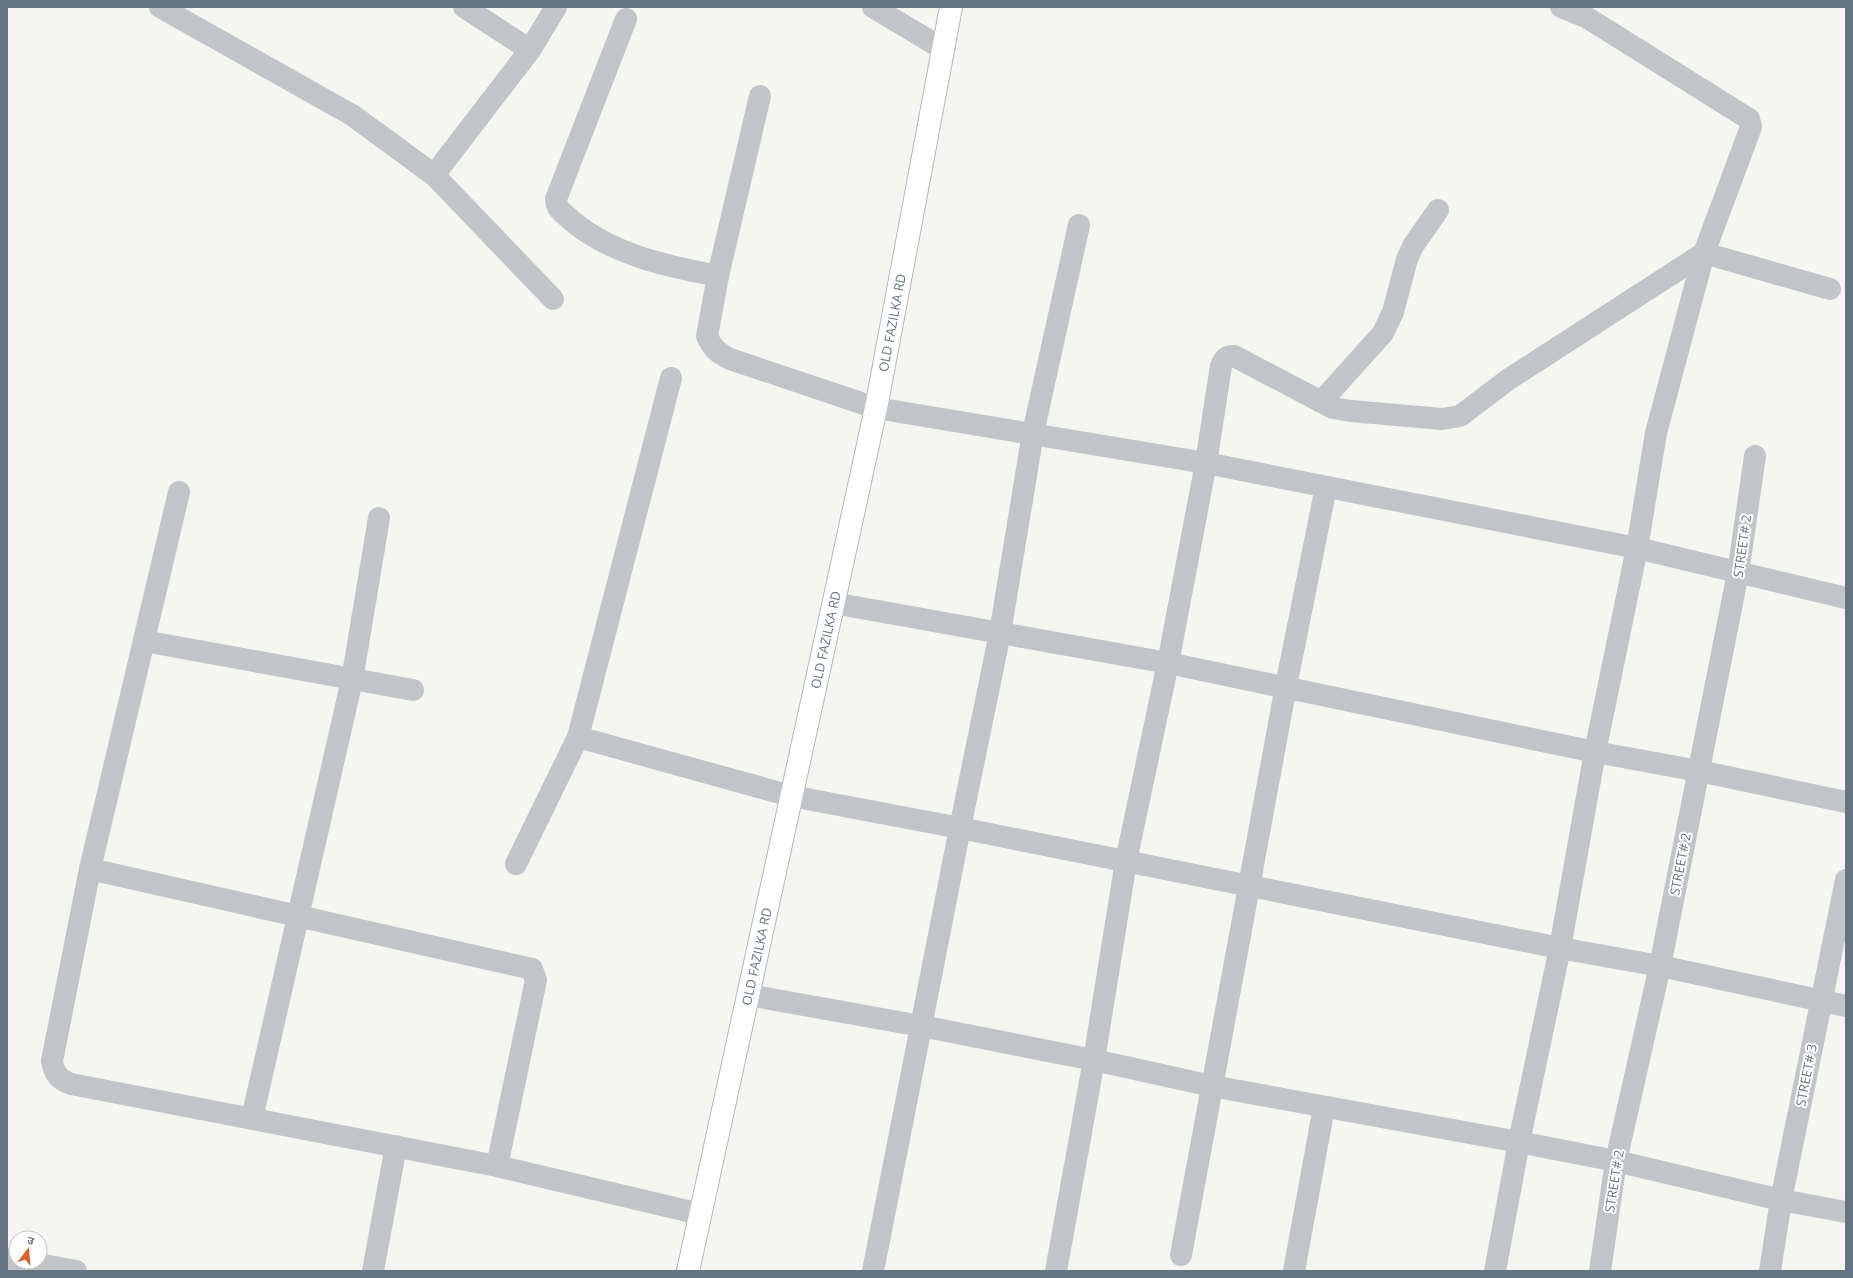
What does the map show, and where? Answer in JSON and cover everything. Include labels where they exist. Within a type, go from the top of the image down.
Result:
[{"type":"main road","name":"OLD FAZILKA RD","points":[[688,1271],[876,408],[951,7]]},
{"type":"street","points":[[160,7],[352,115],[434,175],[553,299]]},
{"type":"street","points":[[464,7],[530,50]]},
{"type":"street","points":[[434,175],[530,50],[556,7]]},
{"type":"street","points":[[873,7],[943,49]]},
{"type":"street","points":[[1495,1271],[1519,1142],[1560,948],[1595,752],[1637,548],[1656,433],[1704,253],[1751,128],[1751,122],[1749,119],[1588,12],[1561,7]]},
{"type":"street","points":[[626,19],[556,200],[556,205],[587,233],[612,247],[662,265],[718,276]]},
{"type":"street","points":[[760,96],[718,276],[707,336],[711,345],[718,352],[730,359],[876,408],[1206,463],[1637,548],[1846,598]]},
{"type":"street","points":[[1320,402],[1382,333],[1393,312],[1407,259],[1413,246],[1438,210]]},
{"type":"street","points":[[873,1271],[1000,633],[1033,433],[1079,225]]},
{"type":"street","points":[[1056,1271],[1094,1060],[1126,861],[1168,663],[1206,463],[1221,366],[1225,358],[1234,356],[1334,408],[1351,411],[1442,419],[1460,416],[1509,379],[1704,253],[1830,289]]},
{"type":"street","points":[[516,864],[578,737],[671,378]]},
{"type":"street","name":"STREET# 2","points":[[1600,1271],[1616,1161],[1660,966],[1738,573],[1755,456]]},
{"type":"street","points":[[1181,1255],[1286,686],[1326,487]]},
{"type":"street","points":[[179,492],[90,869],[52,1060],[54,1071],[61,1080],[70,1084],[497,1166],[700,1214]]},
{"type":"street","points":[[252,1118],[352,680],[379,518]]},
{"type":"street","points":[[833,603],[1168,663],[1286,686],[1595,752],[1699,771],[1846,802]]},
{"type":"street","points":[[144,641],[413,690]]},
{"type":"street","points":[[578,737],[791,796],[960,828],[1560,948],[1660,966],[1821,1002],[1846,1006]]},
{"type":"street","points":[[90,869],[532,969],[536,980],[497,1166]]},
{"type":"street","name":"STREET# 3","points":[[1770,1271],[1781,1200],[1846,880]]},
{"type":"street","points":[[748,995],[921,1026],[1094,1060],[1212,1086],[1616,1161],[1781,1200],[1846,1212]]},
{"type":"street","points":[[1294,1271],[1324,1107]]},
{"type":"street","points":[[373,1271],[396,1146]]},
{"type":"street","points":[[48,1266],[76,1271]]}]
